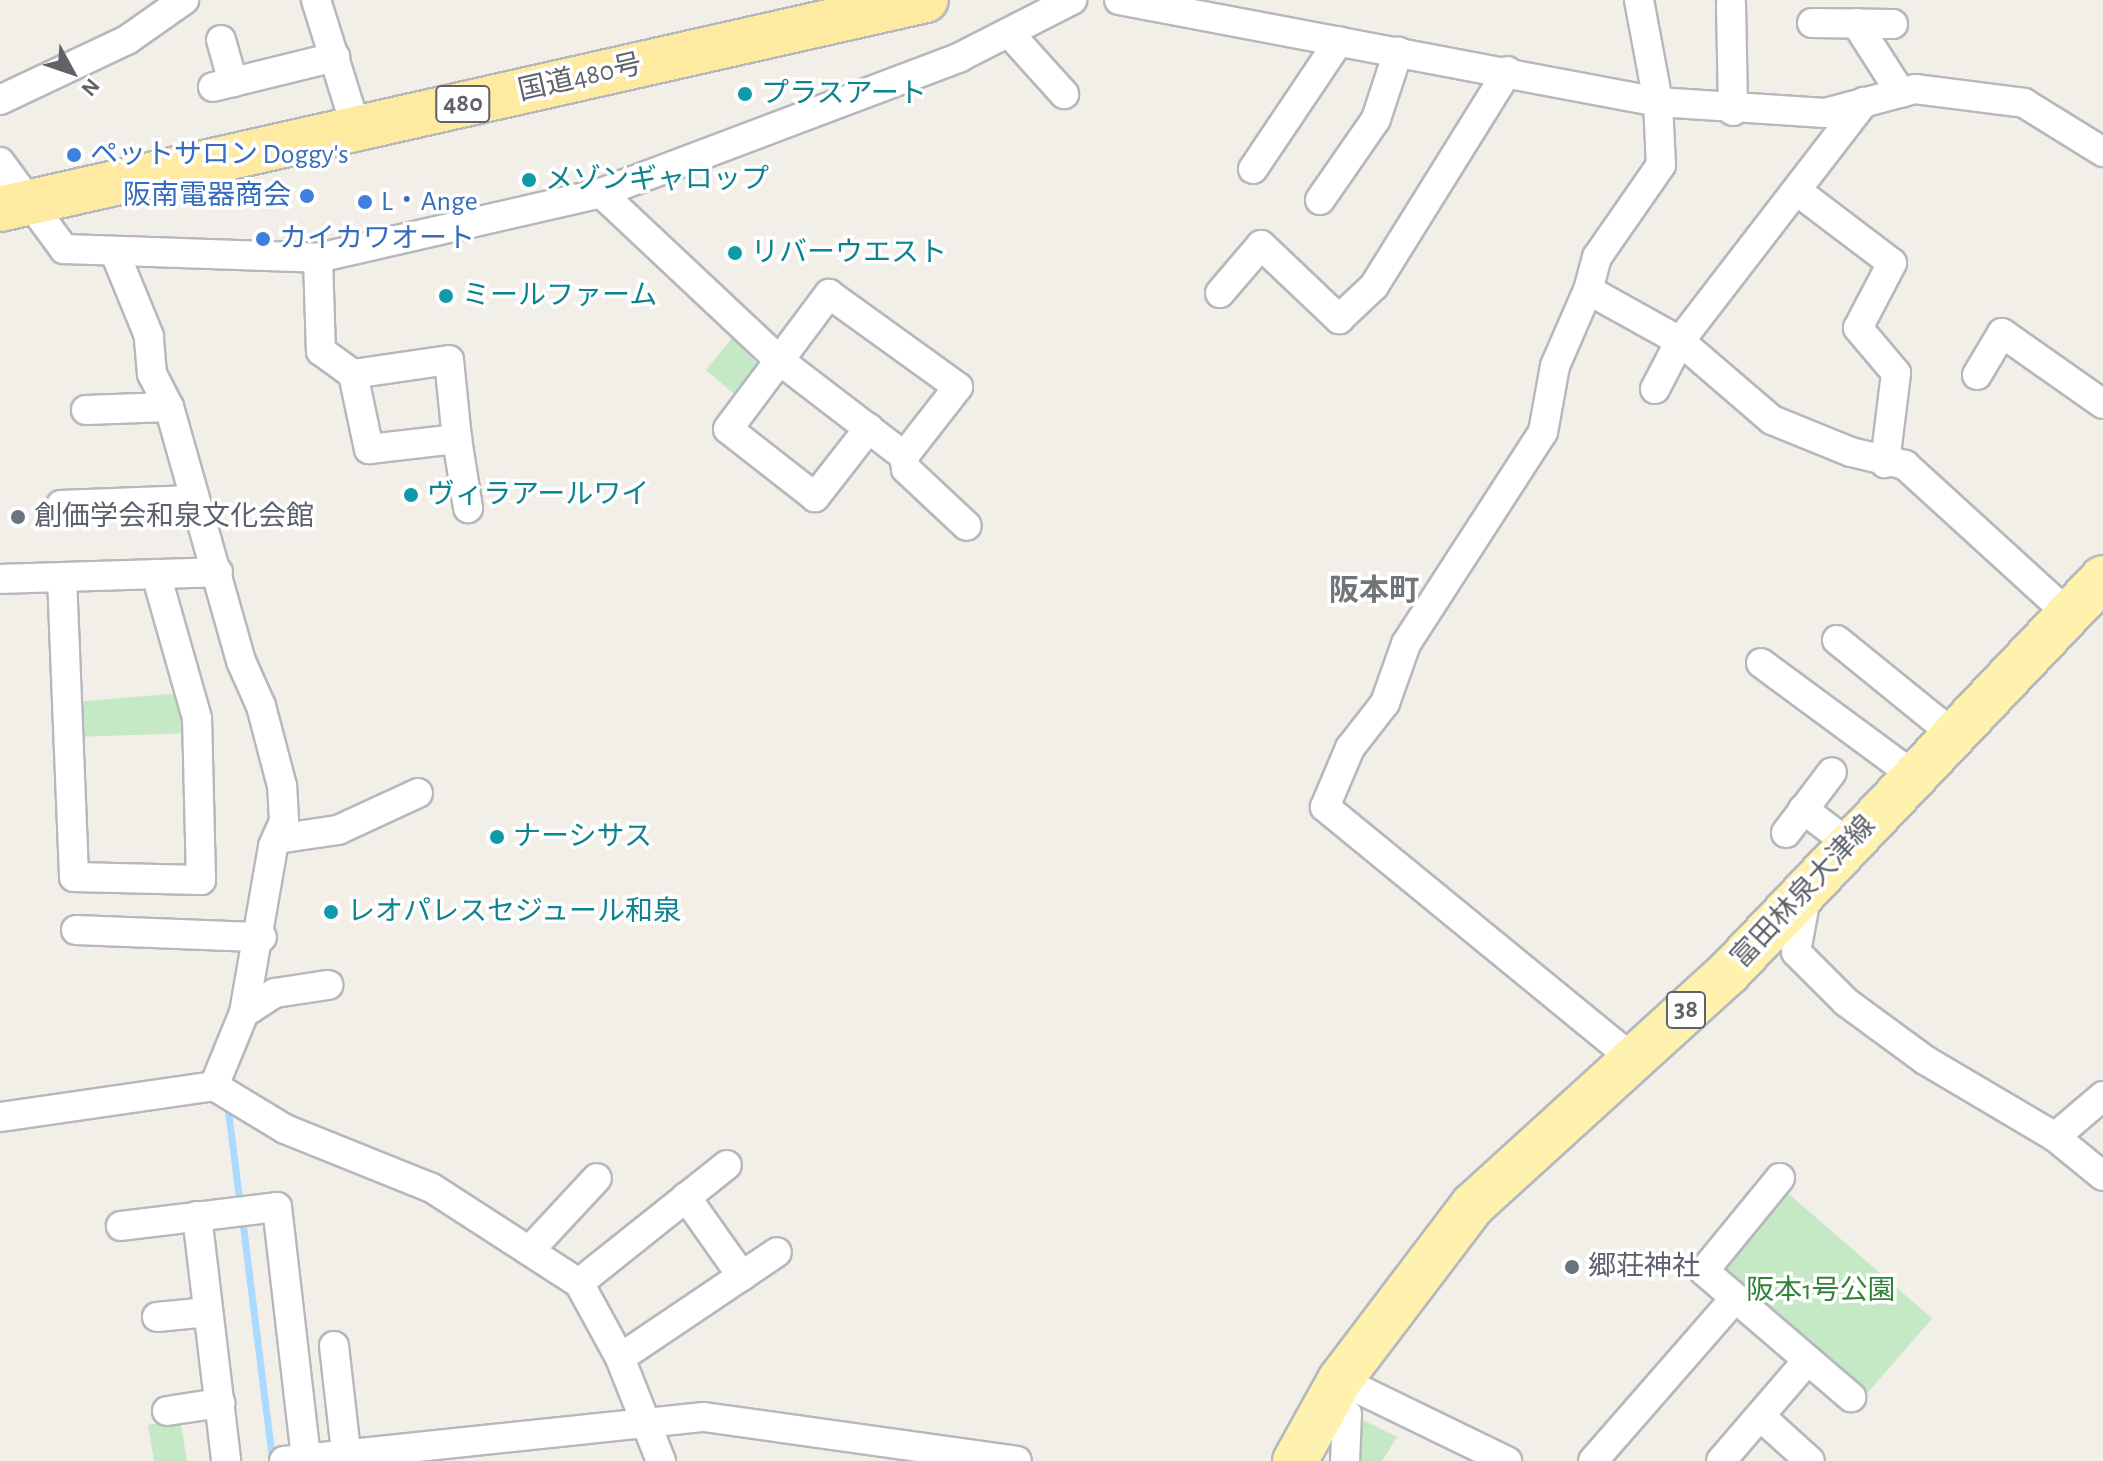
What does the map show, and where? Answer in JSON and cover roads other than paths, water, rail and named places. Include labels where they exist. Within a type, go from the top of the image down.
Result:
[{"type":"highway","name":"国道480号","points":[[13,206],[926,0]]},
{"type":"main road","name":"富田林泉大津線","points":[[1295,1461],[1334,1391],[1473,1205],[1729,972],[2092,594]]},
{"type":"street","points":[[0,100],[127,40],[184,0]]},
{"type":"street","points":[[316,0],[356,128]]},
{"type":"street","points":[[0,162],[13,206],[64,249],[318,258],[601,193],[1010,34],[1072,0]]},
{"type":"street","points":[[1119,0],[1508,71],[1658,102],[1733,111],[1825,113],[1915,89],[2024,103],[2103,152]]},
{"type":"street","points":[[1632,1058],[1325,807],[1350,748],[1385,703],[1406,644],[1543,432],[1555,366],[1588,290],[1597,257],[1661,165],[1658,102],[1639,0]]},
{"type":"street","points":[[1731,4],[1733,111]]},
{"type":"street","points":[[1812,23],[1893,24]]},
{"type":"street","points":[[1856,23],[1901,93]]},
{"type":"street","points":[[1010,34],[1064,94]]},
{"type":"street","points":[[221,40],[223,85],[335,57]]},
{"type":"street","points":[[1253,169],[1285,144],[1339,41]]},
{"type":"street","points":[[1320,200],[1376,119],[1398,52]]},
{"type":"street","points":[[1220,293],[1261,245],[1339,319],[1374,286],[1508,71]]},
{"type":"street","points":[[1655,389],[1680,341],[1864,102]]},
{"type":"street","points":[[1797,191],[1892,263],[1858,328],[1896,373],[1885,463]]},
{"type":"street","points":[[601,193],[779,360],[904,456],[906,469],[967,526]]},
{"type":"street","points":[[115,253],[149,336],[152,374],[169,407],[192,500],[218,572],[282,786],[284,821],[277,839],[262,937],[244,1013],[214,1086]]},
{"type":"street","points":[[318,258],[321,351],[353,374],[369,449],[457,439]]},
{"type":"street","points":[[1588,290],[1680,341],[1772,420],[1885,463],[1905,465],[2092,594]]},
{"type":"street","points":[[869,428],[815,497],[728,429],[829,294],[958,387],[904,456]]},
{"type":"street","points":[[1977,375],[2002,333],[2103,404]]},
{"type":"street","points":[[353,374],[449,360],[468,508]]},
{"type":"street","points":[[86,410],[169,407]]},
{"type":"street","points":[[61,505],[192,500]]},
{"type":"street","points":[[0,579],[218,572]]},
{"type":"street","points":[[62,577],[74,877],[201,880],[197,718],[156,574]]},
{"type":"street","points":[[1837,640],[1954,735]]},
{"type":"street","points":[[1761,663],[1914,776]]},
{"type":"street","points":[[1786,833],[1832,772]]},
{"type":"street","points":[[277,839],[338,830],[400,815],[418,793]]},
{"type":"street","points":[[1803,809],[1849,844]]},
{"type":"street","points":[[1808,887],[1796,952],[1846,1002],[1925,1060],[2055,1137],[2103,1176]]},
{"type":"street","points":[[76,930],[262,937]]},
{"type":"street","points":[[244,1013],[275,993],[328,985]]},
{"type":"street","points":[[0,1117],[214,1086],[285,1129],[432,1188],[579,1283],[620,1358],[661,1461]]},
{"type":"street","points":[[2055,1137],[2103,1096]]},
{"type":"street","points":[[579,1283],[727,1165]]},
{"type":"street","points":[[530,1250],[597,1178]]},
{"type":"street","points":[[1780,1178],[1704,1271],[1851,1397]]},
{"type":"street","points":[[686,1197],[742,1276]]},
{"type":"street","points":[[121,1226],[277,1207],[290,1315],[295,1459],[346,1452],[384,1455],[704,1417],[1017,1461]]},
{"type":"street","points":[[197,1216],[226,1461]]},
{"type":"street","points":[[620,1358],[777,1252]]},
{"type":"street","points":[[1593,1461],[1735,1298]]},
{"type":"street","points":[[157,1317],[208,1312]]},
{"type":"street","points":[[334,1346],[346,1452]]},
{"type":"street","points":[[1721,1461],[1808,1360]]},
{"type":"street","points":[[1334,1391],[1347,1414],[1345,1461]]},
{"type":"street","points":[[1334,1391],[1507,1461]]},
{"type":"street","points":[[167,1411],[220,1403]]},
{"type":"street","points":[[1760,1416],[1810,1461]]},
{"type":"waterway","points":[[227,1103],[240,1206]]},
{"type":"waterway","points":[[242,1218],[272,1458]]},
{"type":"place","name":"プラスアート","points":[[745,94]]},
{"type":"place","name":"ペットサロン Doggy's","points":[[74,155]]},
{"type":"place","name":"メゾンギャロップ","points":[[529,180]]},
{"type":"place","name":"阪南電器商会","points":[[307,196]]},
{"type":"place","name":"L・Ange","points":[[365,202]]},
{"type":"place","name":"カイカワオート","points":[[263,239]]},
{"type":"place","name":"リバーウエスト","points":[[735,253]]},
{"type":"place","name":"ミールファーム","points":[[446,296]]},
{"type":"place","name":"ヴィラアールワイ","points":[[411,495]]},
{"type":"place","name":"創価学会和泉文化会館","points":[[18,517]]},
{"type":"place","name":"ナーシサス","points":[[497,837]]},
{"type":"place","name":"レオパレスセジュール和泉","points":[[331,912]]},
{"type":"place","name":"郷荘神社","points":[[1572,1267]]},
{"type":"district","name":"阪本町","points":[[1374,591]]},
{"type":"park label","name":"阪本1号公園","points":[[1821,1291]]}]
